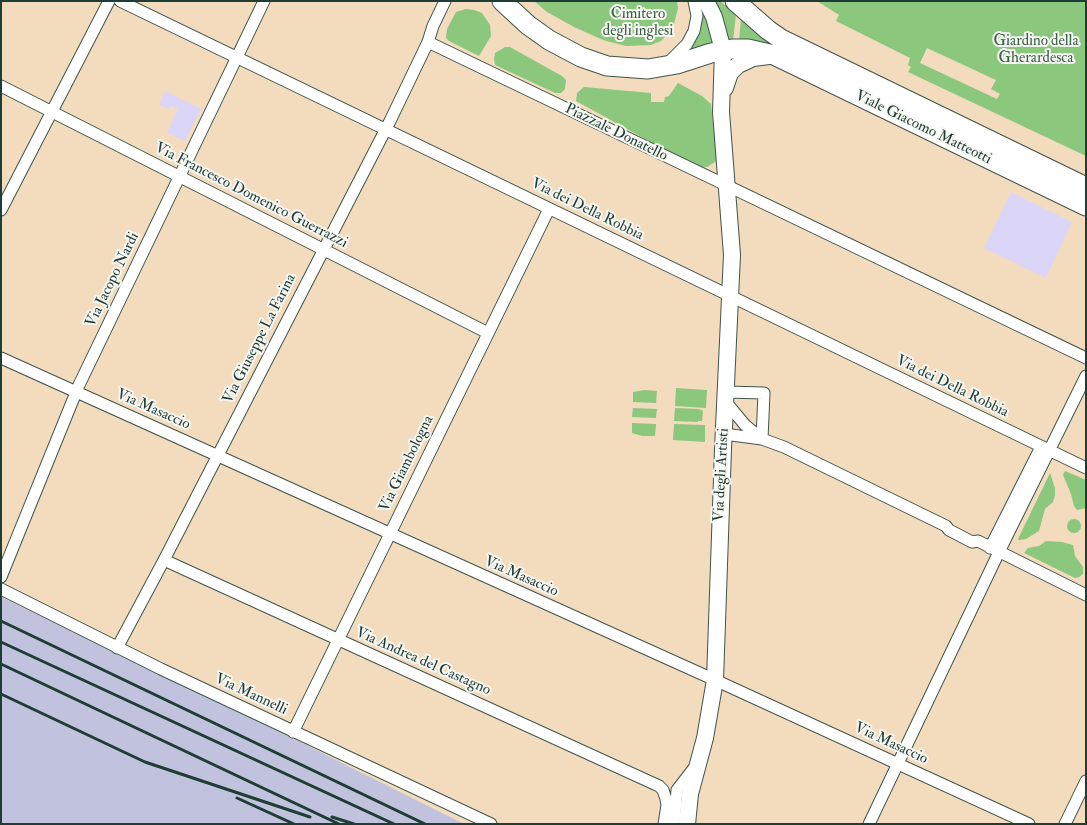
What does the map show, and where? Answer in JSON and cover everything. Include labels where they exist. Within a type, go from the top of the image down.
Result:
[{"type":"main road","points":[[502,1],[539,33],[581,56],[607,66],[648,69],[723,50],[739,49],[769,54]]},
{"type":"main road","name":"Viale Giacomo Matteotti","points":[[735,1],[781,39],[1086,187]]},
{"type":"main road","name":"Viale Giacomo Matteotti","points":[[769,54],[1086,206]]},
{"type":"street","points":[[1,210],[109,1]]},
{"type":"street","name":"Via dei Della Robbia","points":[[120,1],[730,296],[1048,446],[1086,468]]},
{"type":"street","name":"Via Jacopo Nardi","points":[[1,577],[76,392],[264,1]]},
{"type":"street","points":[[428,42],[433,26],[445,1]]},
{"type":"street","points":[[428,42],[439,29],[454,1]]},
{"type":"street","points":[[661,67],[676,56],[691,38],[697,16],[694,1]]},
{"type":"street","points":[[706,1],[714,17],[723,50],[721,100],[726,186]]},
{"type":"street","name":"Via Giuseppe La Farina","points":[[117,648],[164,560],[428,42]]},
{"type":"street","name":"Piazzale Donatello","points":[[428,42],[1086,358]]},
{"type":"street","points":[[721,100],[730,74],[738,65],[748,59],[769,54]]},
{"type":"street","name":"Via Francesco Domenico Guerrazzi","points":[[1,86],[488,333]]},
{"type":"street","name":"Via degli Artisti","points":[[686,819],[709,721],[715,680],[732,246],[726,186]]},
{"type":"street","name":"Via Giambologna","points":[[293,732],[549,209]]},
{"type":"street","name":"Via Masaccio","points":[[1,358],[715,680],[1029,824]]},
{"type":"street","points":[[869,824],[994,550],[1086,376]]},
{"type":"street","points":[[725,396],[764,393],[762,439]]},
{"type":"street","points":[[725,396],[745,425],[762,439]]},
{"type":"street","points":[[724,434],[762,439],[784,447],[946,526],[951,524],[968,532],[976,536],[978,542],[1086,595]]},
{"type":"street","name":"Via Andrea del Castagno","points":[[164,560],[659,786],[666,796],[667,806],[664,824]]},
{"type":"street","name":"Via Mannelli","points":[[1,589],[117,648],[491,824]]},
{"type":"street","name":"Via degli Artisti","points":[[674,824],[677,790],[698,763]]},
{"type":"street","points":[[1065,824],[1086,781]]},
{"type":"shaded area","points":[[165,91],[201,109],[185,141],[167,133],[178,109],[171,106],[169,109],[159,105]]},
{"type":"shaded area","points":[[1011,192],[1072,222],[1046,278],[984,248]]},
{"type":"shaded area","points":[[1,597],[266,725],[464,824],[1,824]]},
{"type":"green space","name":"Cimitero degli inglesi","points":[[534,1],[677,1],[678,8],[674,24],[661,41],[651,45],[626,46],[603,40],[574,27],[547,12]]},
{"type":"green space","points":[[701,1],[716,42],[684,54]]},
{"type":"green space","points":[[710,1],[720,1],[736,14],[733,41],[725,41]]},
{"type":"green space","name":"Giardino della Gherardesca","points":[[817,1],[1086,1],[1086,156],[908,72],[911,67],[908,65],[910,58],[836,21],[839,15]],"holes":[[[927,48],[996,80],[991,89],[1000,94],[997,99],[920,63]]]},
{"type":"green space","points":[[466,9],[482,13],[490,25],[491,36],[479,56],[446,38],[447,29],[456,12]]},
{"type":"green space","points":[[741,19],[765,37],[793,54],[739,41]]},
{"type":"green space","points":[[505,47],[510,47],[562,76],[566,80],[565,89],[561,93],[555,93],[495,65],[495,53]]},
{"type":"green space","points":[[678,83],[702,96],[711,104],[717,158],[715,162],[707,167],[698,168],[576,101],[577,93],[584,87],[651,93],[651,102],[664,102],[665,97],[669,96]]},
{"type":"green space","points":[[676,388],[707,390],[706,408],[675,406]]},
{"type":"green space","points":[[644,390],[657,391],[656,403],[633,402],[633,392]]},
{"type":"green space","points":[[633,408],[657,409],[656,418],[632,417]]},
{"type":"green space","points":[[675,408],[699,409],[703,411],[702,421],[674,421]]},
{"type":"green space","points":[[632,423],[656,424],[655,436],[642,436],[632,433]]},
{"type":"green space","points":[[674,424],[705,425],[705,442],[673,440]]},
{"type":"green space","points":[[1065,471],[1086,480],[1086,508],[1077,510],[1074,506],[1063,475]]},
{"type":"green space","points":[[1050,473],[1055,488],[1053,502],[1045,509],[1039,531],[1026,539],[1019,540],[1018,539]]},
{"type":"green space","points":[[1074,519],[1079,521],[1081,526],[1079,531],[1074,533],[1069,531],[1067,526],[1069,521]]},
{"type":"green space","points":[[1046,541],[1073,545],[1075,556],[1083,567],[1083,574],[1075,578],[1024,553],[1028,548],[1039,546]]},
{"type":"railway","points":[[1,621],[425,824]]},
{"type":"railway","points":[[1,642],[394,824]]},
{"type":"railway","points":[[1,664],[339,824]]},
{"type":"railway","points":[[1,694],[145,762],[310,817]]},
{"type":"railway","points":[[237,798],[294,824]]},
{"type":"railway","points":[[332,817],[354,824]]}]
